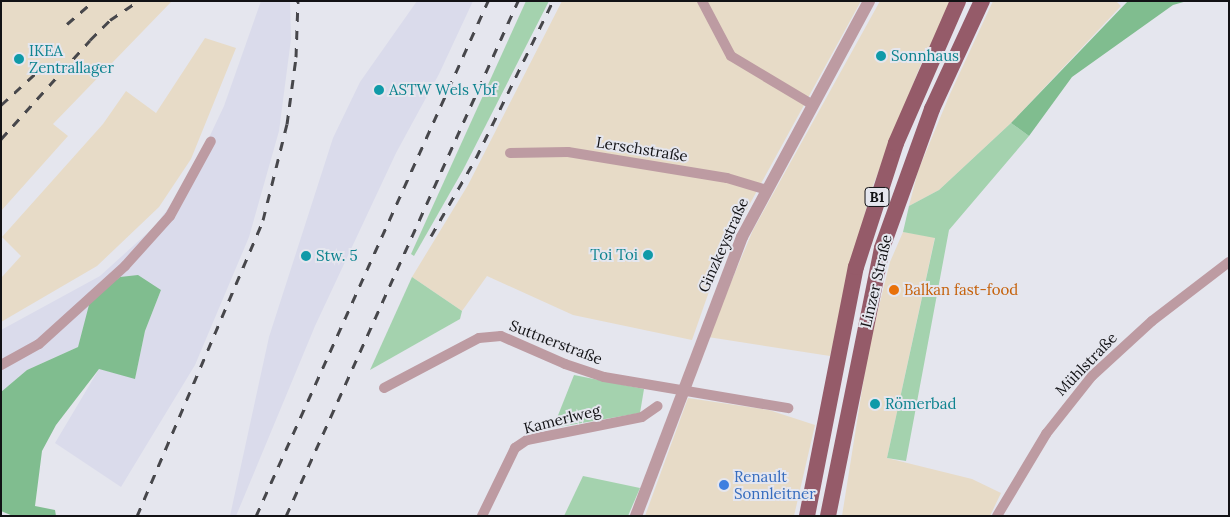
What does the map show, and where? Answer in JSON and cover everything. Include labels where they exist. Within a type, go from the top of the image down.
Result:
[{"type":"main road","name":"Linzer Straße","points":[[807,516],[840,341],[859,257],[896,143],[958,1]]},
{"type":"main road","name":"Linzer Straße","points":[[828,516],[882,248],[932,109],[982,1]]},
{"type":"street","points":[[702,1],[731,56],[813,105]]},
{"type":"street","name":"Ginzkeystraße","points":[[636,516],[684,390],[721,284],[767,190],[869,1]]},
{"type":"street","points":[[1,365],[38,344],[126,266],[170,216],[211,142]]},
{"type":"street","name":"Lerschstraße","points":[[510,153],[568,152],[727,178],[767,190]]},
{"type":"street","name":"Mühlstraße","points":[[997,516],[1046,434],[1092,376],[1152,321],[1229,262]]},
{"type":"street","name":"Suttnerstraße","points":[[384,388],[479,338],[501,336],[581,370],[788,408]]},
{"type":"street","name":"Kamerlweg","points":[[482,516],[515,448],[527,440],[642,417],[658,406]]},
{"type":"shaded area","points":[[1,1],[172,1],[53,124],[68,136],[1,211]]},
{"type":"shaded area","points":[[261,1],[290,1],[291,39],[279,131],[249,237],[195,365],[121,487],[55,443],[99,369],[135,378],[145,331],[161,290],[91,301],[78,347],[27,370],[1,392],[1,330],[100,276],[154,227],[188,182],[224,106]]},
{"type":"shaded area","points":[[417,1],[473,1],[439,74],[396,153],[315,326],[236,516],[230,516],[269,337],[333,138],[360,82]]},
{"type":"shaded area","points":[[562,1],[861,1],[741,220],[712,283],[692,340],[573,315],[487,276],[462,311],[412,277],[468,185]]},
{"type":"shaded area","points":[[880,1],[952,1],[921,64],[870,193],[830,356],[708,337],[753,230]]},
{"type":"shaded area","points":[[993,1],[1116,1],[1121,6],[1011,123],[939,190],[909,206],[918,171],[950,94]]},
{"type":"shaded area","points":[[205,38],[236,48],[191,159],[159,207],[97,266],[1,322],[1,278],[21,256],[2,237],[103,124],[126,91],[156,113]]},
{"type":"shaded area","points":[[903,232],[935,237],[887,458],[972,479],[1001,493],[990,516],[842,516],[869,346],[890,262]]},
{"type":"shaded area","points":[[688,398],[769,410],[815,425],[794,516],[645,516]]},
{"type":"green space","points":[[526,1],[549,1],[463,170],[414,256],[411,254]]},
{"type":"green space","points":[[1128,1],[1187,1],[1173,5],[1072,77],[1029,136],[1011,123]]},
{"type":"green space","points":[[1011,123],[1029,136],[949,230],[906,461],[887,458],[935,238],[903,232],[909,206],[939,190]]},
{"type":"green space","points":[[138,275],[161,290],[145,331],[135,379],[99,369],[56,425],[42,451],[35,506],[55,510],[56,516],[13,516],[1,511],[1,392],[27,370],[78,347],[90,301],[120,277]]},
{"type":"green space","points":[[412,277],[462,311],[460,319],[370,370]]},
{"type":"green space","points":[[574,375],[644,389],[640,413],[553,428]]},
{"type":"green space","points":[[583,476],[640,488],[628,516],[564,516]]},
{"type":"railway","points":[[67,24],[93,1]]},
{"type":"railway","points":[[1,139],[90,40],[110,20],[138,1]]},
{"type":"railway","points":[[137,516],[263,220],[287,124],[296,57],[298,1]]},
{"type":"railway","points":[[256,516],[488,1]]},
{"type":"railway","points":[[286,516],[518,1]]},
{"type":"railway","points":[[431,236],[476,158],[553,1]]},
{"type":"railway","points":[[1,105],[37,72]]},
{"type":"place","name":"Sonnhaus","points":[[881,56]]},
{"type":"place","name":"IKEA Zentrallager","points":[[19,59]]},
{"type":"place","name":"ASTW Wels Vbf","points":[[379,90]]},
{"type":"place","name":"Toi Toi","points":[[648,255]]},
{"type":"place","name":"Stw. 5","points":[[306,256]]},
{"type":"place","name":"Balkan fast-food","points":[[894,290]]},
{"type":"place","name":"Römerbad","points":[[875,404]]},
{"type":"place","name":"Renault Sonnleitner","points":[[724,485]]}]
